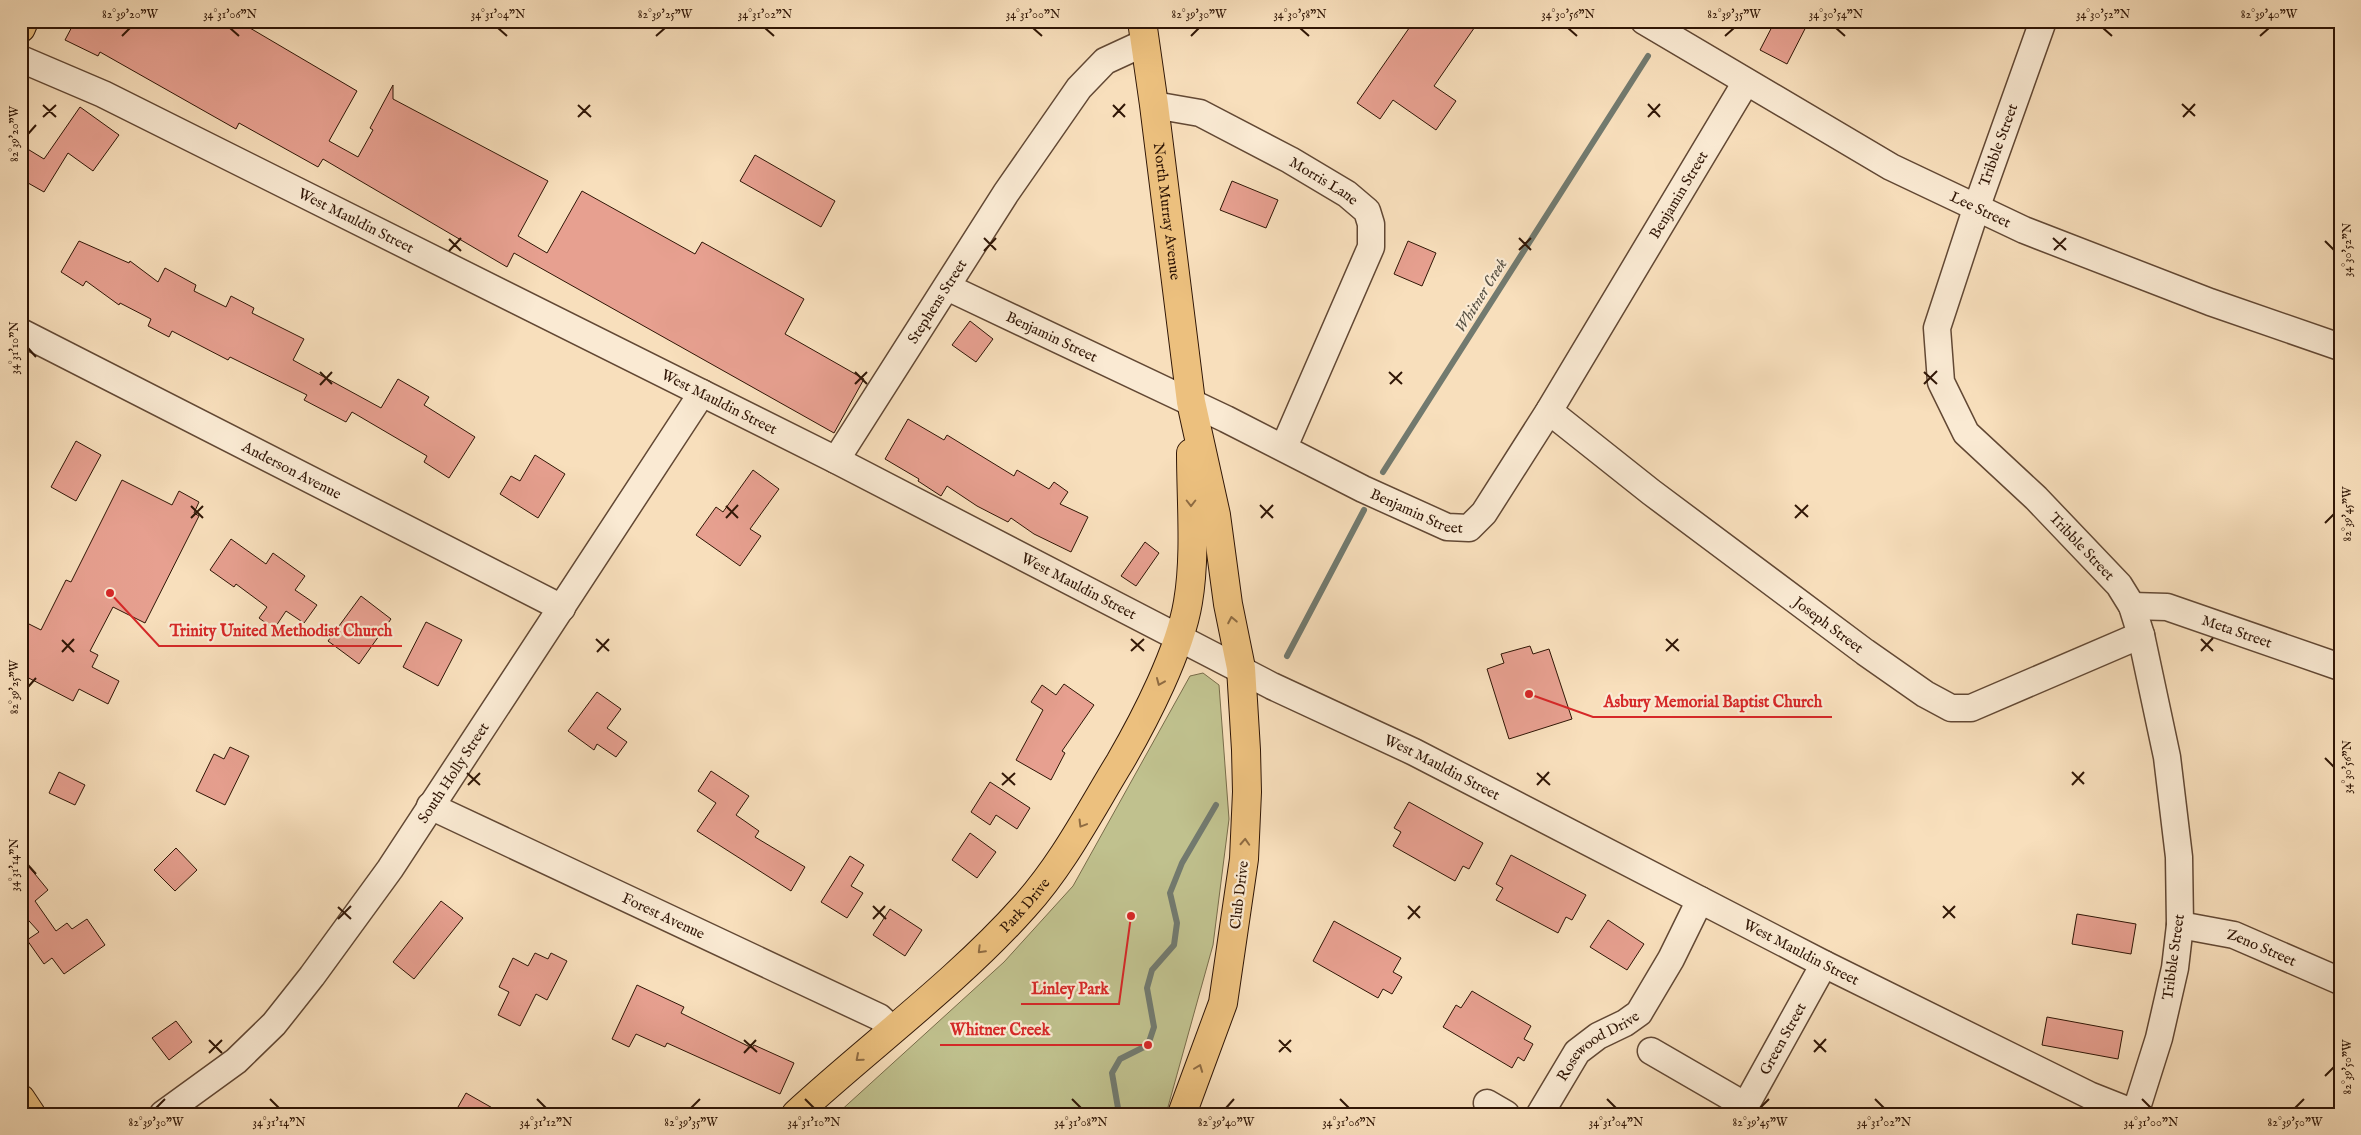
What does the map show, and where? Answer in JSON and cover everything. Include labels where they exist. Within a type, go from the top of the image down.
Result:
[{"type":"main road","points":[[21,28],[24,21]]},
{"type":"main road","name":"North Murray Avenue","points":[[1143,32],[1191,402],[1216,515],[1228,604],[1241,668]]},
{"type":"main road","name":"North Murray Avenue","points":[[1179,637],[1188,604],[1192,570],[1191,402]]},
{"type":"main road","name":"Park Drive","points":[[796,1114],[969,962],[1025,906],[1062,856],[1140,728],[1179,637]]},
{"type":"main road","name":"Club Drive","points":[[1182,1114],[1223,1004],[1236,923],[1244,859],[1247,792],[1241,668]]},
{"type":"main road","points":[[21,1099],[31,1114]]},
{"type":"street","name":"Lee Street","points":[[1644,21],[1891,167],[1977,206],[2024,230],[2210,302],[2340,348]]},
{"type":"street","name":"Tribble Street","points":[[2043,21],[1977,206],[1937,328],[1941,382],[1966,433],[2036,498],[2119,584],[2132,606],[2141,635],[2167,757],[2179,856],[2180,925],[2175,968],[2159,1038],[2136,1114]]},
{"type":"street","name":"Stephens Street","points":[[836,460],[1006,193],[1079,88],[1105,61],[1143,32]]},
{"type":"street","name":"West Mauldin Street","points":[[21,58],[103,94],[836,460],[1241,668],[1272,686],[1414,752],[1824,964],[2089,1095],[2136,1114]]},
{"type":"street","name":"Benjamin Street","points":[[947,287],[1284,447],[1363,490],[1448,527],[1469,528],[1484,513],[1549,411],[1746,82]]},
{"type":"street","name":"Morris Lane","points":[[1154,106],[1200,113],[1290,160],[1347,194],[1366,211],[1372,224],[1371,247],[1284,447]]},
{"type":"street","name":"Anderson Avenue","points":[[21,332],[562,608]]},
{"type":"street","name":"South Holly Street","points":[[163,1114],[236,1061],[274,1024],[312,976],[390,869],[702,394]]},
{"type":"street","name":"Joseph Street","points":[[1549,411],[1651,492],[1865,652],[1924,694],[1951,708],[1971,708],[2141,635]]},
{"type":"street","name":"Meta Street","points":[[2132,606],[2167,607],[2340,667]]},
{"type":"street","name":"Forest Avenue","points":[[430,806],[879,1017],[892,1029]]},
{"type":"street","name":"Rosewood Drive","points":[[1540,1114],[1578,1052],[1598,1036],[1626,1024],[1638,1013],[1671,959],[1700,900]]},
{"type":"street","name":"Zeno Street","points":[[2180,925],[2234,935],[2340,981]]},
{"type":"street","name":"Green Street","points":[[1743,1110],[1824,964]]},
{"type":"street","points":[[1651,1051],[1743,1110]]},
{"type":"green space","points":[[1203,673],[1219,685],[1229,819],[1213,945],[1166,1114],[837,1114],[1004,962],[1073,886],[1190,676]]},
{"type":"building","points":[[75,21],[238,21],[357,91],[329,141],[358,157],[373,130],[370,128],[393,85],[393,99],[548,181],[518,236],[547,253],[582,191],[695,254],[702,242],[804,299],[785,334],[864,379],[834,433],[514,253],[507,267],[323,159],[318,167],[239,123],[236,129],[100,52],[98,56],[65,40]]},
{"type":"building","points":[[1414,21],[1479,21],[1434,86],[1456,101],[1436,130],[1393,100],[1380,119],[1357,103]]},
{"type":"building","points":[[1775,21],[1809,21],[1787,64],[1760,50]]},
{"type":"building","points":[[80,107],[119,135],[93,171],[68,153],[44,192],[21,179],[21,145],[44,159]]},
{"type":"building","points":[[755,155],[835,201],[821,227],[740,181]]},
{"type":"building","points":[[1232,181],[1278,200],[1266,228],[1220,210]]},
{"type":"building","points":[[79,241],[129,263],[130,261],[158,282],[165,268],[196,285],[194,291],[226,307],[231,296],[254,308],[252,313],[304,339],[293,360],[381,408],[398,379],[429,397],[424,405],[475,437],[449,478],[424,462],[427,456],[352,412],[346,422],[304,400],[307,395],[230,357],[228,360],[172,331],[169,337],[148,326],[151,319],[120,303],[119,305],[86,281],[83,286],[61,272]]},
{"type":"building","points":[[1408,241],[1436,253],[1422,286],[1394,274]]},
{"type":"building","points":[[970,321],[993,339],[976,362],[952,345]]},
{"type":"building","points":[[908,419],[944,440],[947,435],[1014,476],[1017,470],[1049,489],[1054,482],[1068,492],[1060,504],[1088,517],[1071,552],[1034,534],[1011,518],[1008,522],[977,506],[947,486],[941,496],[918,481],[919,479],[885,459]]},
{"type":"building","points":[[76,441],[101,455],[76,501],[51,487]]},
{"type":"building","points":[[535,455],[565,474],[538,518],[500,494],[511,476],[520,481]]},
{"type":"building","points":[[753,470],[779,489],[750,529],[761,536],[740,566],[696,535],[716,507],[723,512]]},
{"type":"building","points":[[122,480],[172,505],[179,491],[199,502],[194,513],[199,516],[145,623],[113,607],[90,651],[98,655],[92,667],[119,681],[108,704],[79,689],[73,701],[21,674],[21,620],[41,630],[66,580],[71,582]]},
{"type":"building","points":[[231,539],[266,564],[273,553],[305,576],[295,590],[317,605],[304,623],[286,611],[274,629],[259,618],[267,607],[236,584],[234,587],[210,570]]},
{"type":"building","points":[[1145,542],[1159,553],[1136,586],[1121,576]]},
{"type":"building","points":[[361,596],[391,619],[359,664],[328,641]]},
{"type":"building","points":[[426,622],[462,640],[438,686],[403,667]]},
{"type":"building","points":[[1530,646],[1533,654],[1549,649],[1572,719],[1509,739],[1487,669],[1504,663],[1501,654]]},
{"type":"building","points":[[1064,684],[1094,705],[1062,751],[1065,753],[1051,780],[1016,760],[1043,710],[1031,702],[1042,685],[1056,695]]},
{"type":"building","points":[[597,692],[621,709],[607,728],[627,742],[616,757],[597,744],[594,750],[568,731]]},
{"type":"building","points":[[230,747],[249,756],[225,805],[196,791],[214,754],[224,759]]},
{"type":"building","points":[[711,771],[749,796],[736,815],[759,831],[755,837],[805,867],[791,891],[697,831],[716,803],[698,791]]},
{"type":"building","points":[[59,772],[85,785],[75,805],[49,793]]},
{"type":"building","points":[[990,782],[1030,808],[1017,829],[996,815],[990,825],[971,812]]},
{"type":"building","points":[[1409,802],[1483,843],[1469,869],[1463,866],[1455,881],[1393,846],[1401,832],[1394,828]]},
{"type":"building","points":[[970,833],[996,852],[977,878],[952,860]]},
{"type":"building","points":[[176,848],[197,870],[175,891],[154,870]]},
{"type":"building","points":[[1511,855],[1586,895],[1572,920],[1566,917],[1558,933],[1496,900],[1503,888],[1496,884]]},
{"type":"building","points":[[850,856],[864,865],[851,886],[863,893],[847,918],[821,902]]},
{"type":"building","points":[[21,857],[48,890],[35,901],[56,931],[67,923],[72,929],[87,919],[105,945],[64,974],[52,958],[44,964],[27,940],[39,932],[21,912]]},
{"type":"building","points":[[441,901],[463,918],[414,979],[393,962]]},
{"type":"building","points":[[890,909],[922,930],[905,956],[873,935]]},
{"type":"building","points":[[2077,914],[2136,924],[2131,954],[2072,944]]},
{"type":"building","points":[[1608,920],[1644,944],[1627,970],[1590,947]]},
{"type":"building","points":[[1334,921],[1401,958],[1393,972],[1402,977],[1392,994],[1383,989],[1378,998],[1313,961]]},
{"type":"building","points":[[535,953],[548,959],[551,953],[567,961],[547,1000],[536,994],[520,1026],[498,1015],[509,992],[499,987],[513,958],[528,966]]},
{"type":"building","points":[[637,985],[684,1007],[681,1013],[752,1048],[754,1045],[794,1063],[780,1094],[667,1043],[665,1047],[636,1034],[629,1047],[612,1039]]},
{"type":"building","points":[[1472,991],[1531,1026],[1524,1039],[1533,1044],[1524,1061],[1518,1057],[1512,1068],[1443,1027],[1456,1005],[1461,1008]]},
{"type":"building","points":[[2047,1017],[2123,1031],[2118,1059],[2042,1045]]},
{"type":"building","points":[[176,1021],[192,1042],[169,1060],[152,1038]]},
{"type":"building","points":[[466,1093],[503,1114],[454,1114]]},
{"type":"waterway","name":"Whitner Creek","points":[[1383,472],[1648,56]]},
{"type":"waterway","name":"Whitner Creek","points":[[1287,656],[1364,510]]},
{"type":"waterway","name":"Whitner Creek","points":[[1119,1114],[1112,1073],[1120,1059],[1148,1045],[1154,1027],[1147,988],[1152,970],[1174,945],[1177,923],[1170,893],[1182,863],[1216,805]]},
{"type":"place","name":"Trinity United Methodist Church","points":[[110,593]]},
{"type":"place","name":"Asbury Memorial Baptist Church","points":[[1529,694]]},
{"type":"place","name":"Linley Park","points":[[1131,916]]},
{"type":"place","name":"Whitner Creek","points":[[1148,1045]]}]
